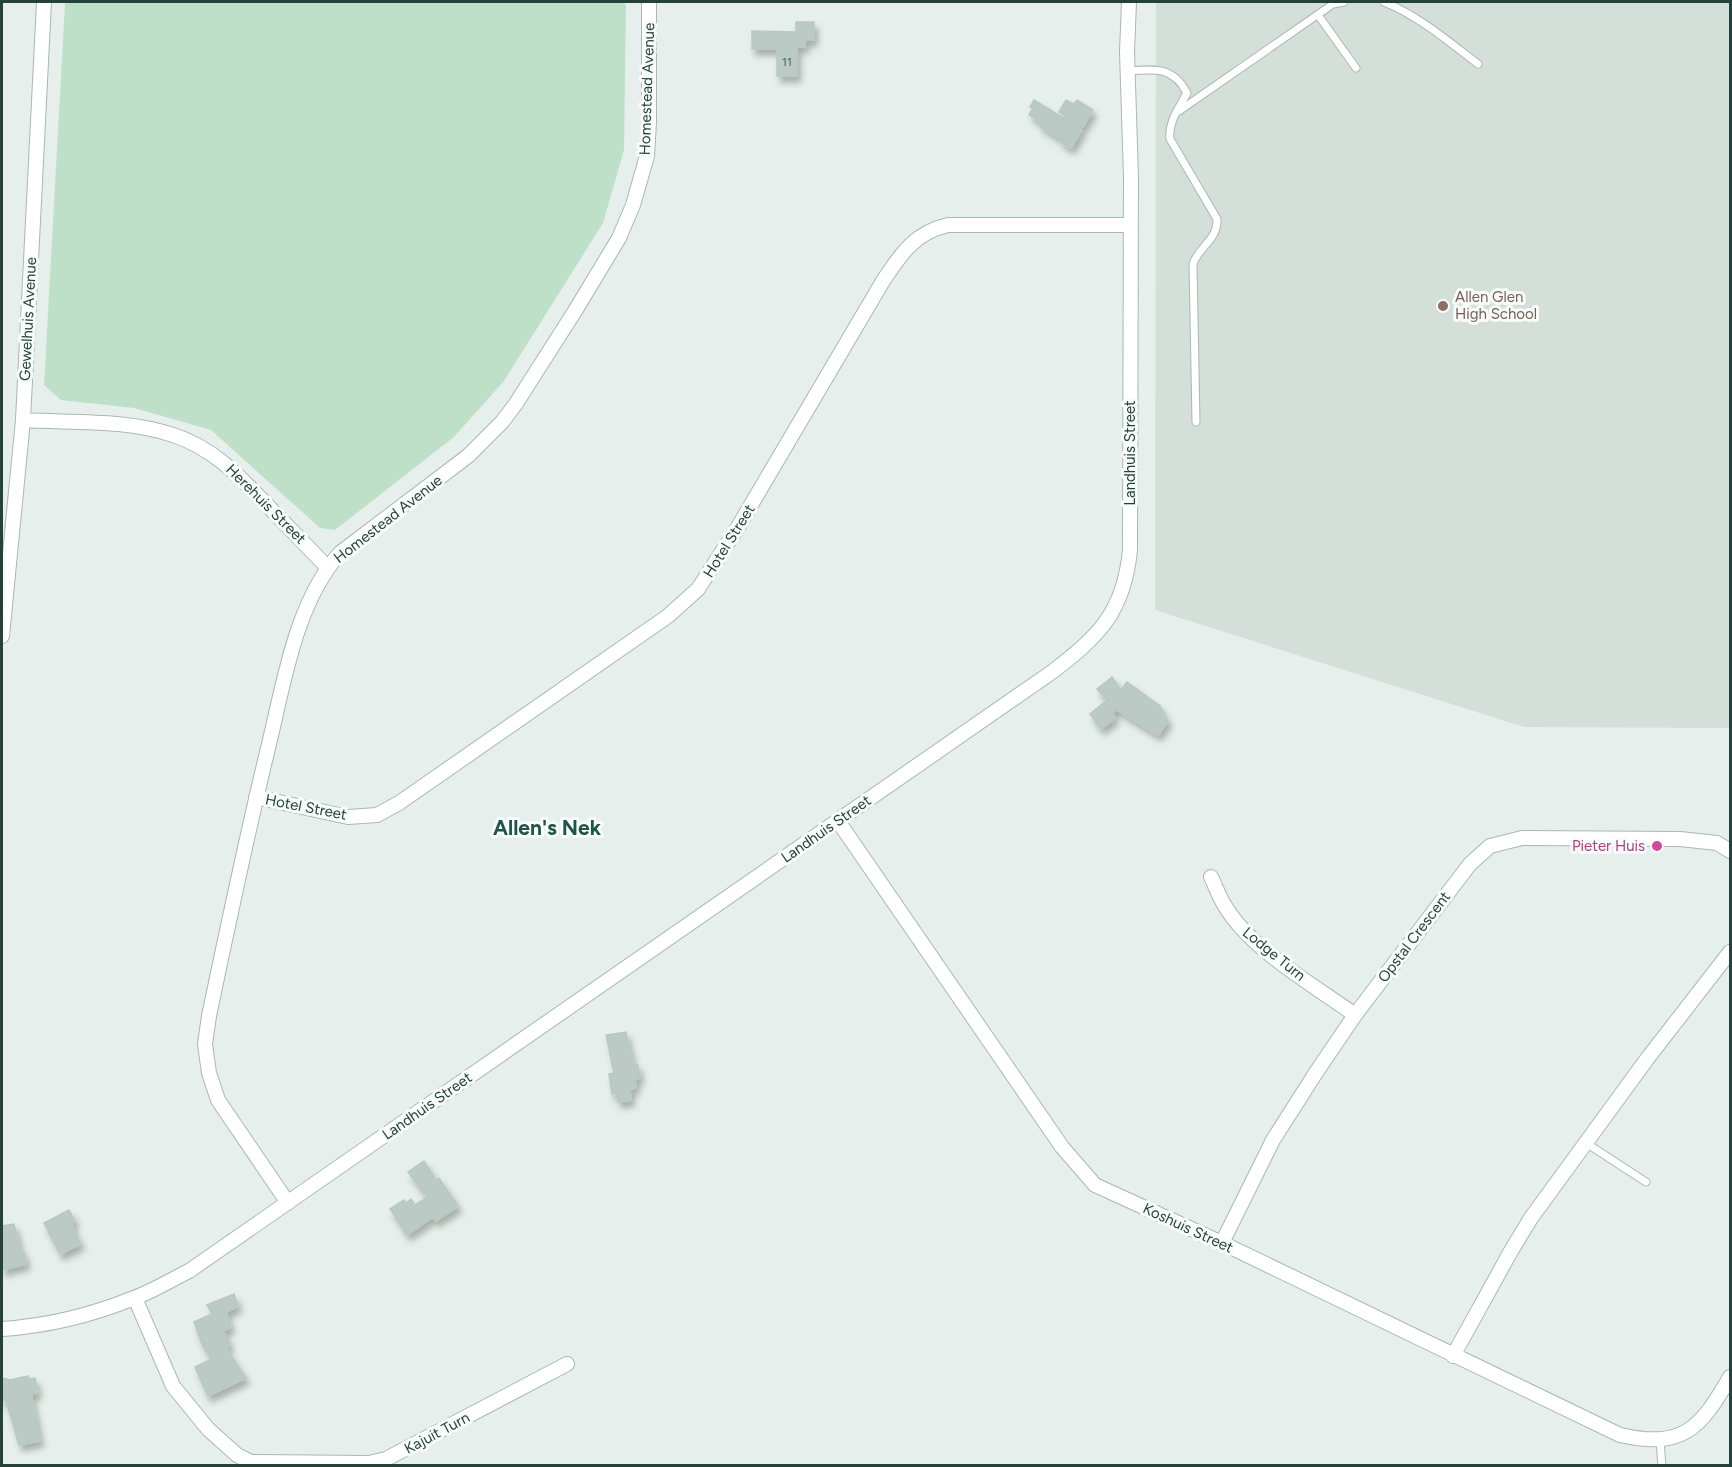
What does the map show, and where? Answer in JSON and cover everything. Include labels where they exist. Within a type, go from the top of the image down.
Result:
[{"type":"street","name":"Gewelhuis Avenue","points":[[2,636],[23,420],[44,2]]},
{"type":"street","name":"Homestead Avenue","points":[[288,1203],[218,1100],[209,1073],[205,1044],[208,1016],[256,797],[295,640],[314,591],[327,567],[352,543],[468,456],[502,422],[515,405],[619,238],[633,205],[647,156],[649,2]]},
{"type":"street","name":"Landhuis Street","points":[[2,1329],[56,1322],[96,1312],[135,1298],[189,1271],[838,821],[1083,648],[1100,629],[1114,610],[1128,566],[1130,550],[1129,2]]},
{"type":"street","name":"Hotel Street","points":[[256,797],[348,817],[377,815],[409,797],[668,616],[698,590],[771,474],[883,281],[901,255],[923,234],[934,228],[948,225],[1129,225]]},
{"type":"street","name":"Herehuis Street","points":[[23,420],[152,429],[174,435],[202,447],[241,477],[327,567]]},
{"type":"street","name":"Koshuis Street","points":[[838,821],[1077,1167],[1095,1185],[1222,1243],[1620,1435],[1660,1441],[1687,1431],[1703,1419],[1731,1377]]},
{"type":"street","name":"Opstal Crescent","points":[[1222,1243],[1273,1140],[1355,1015],[1470,864],[1490,846],[1522,838],[1680,839],[1717,843],[1731,851]]},
{"type":"street","name":"Lodge Turn","points":[[1211,877],[1225,907],[1243,929],[1274,957],[1355,1015]]},
{"type":"street","points":[[1453,1356],[1531,1218],[1647,1059],[1731,952]]},
{"type":"street","name":"Kajuit Turn","points":[[135,1298],[173,1386],[208,1429],[237,1455],[251,1462],[369,1463],[386,1460],[567,1364]]},
{"type":"lane","points":[[1177,112],[1333,4],[1344,2]]},
{"type":"lane","points":[[1384,2],[1400,8],[1426,25],[1478,64]]},
{"type":"lane","points":[[1318,15],[1356,68]]},
{"type":"lane","points":[[1128,71],[1158,69],[1182,85],[1187,93],[1169,130],[1170,139],[1217,219],[1218,228],[1214,236],[1193,264],[1197,422]]},
{"type":"lane","points":[[1586,1143],[1646,1182]]},
{"type":"lane","points":[[1660,1441],[1662,1466]]},
{"type":"shaded area","name":"Allen Glen High School","points":[[1156,2],[1730,2],[1730,728],[1524,727],[1155,610]]},
{"type":"green space","points":[[67,2],[623,2],[626,5],[624,150],[603,223],[504,381],[454,437],[335,530],[320,528],[211,430],[134,408],[61,400],[44,385],[65,4]]},
{"type":"building","points":[[796,22],[814,22],[814,40],[805,40],[805,47],[797,47],[797,76],[777,76],[777,49],[752,49],[752,31],[796,32]]},
{"type":"building","points":[[1034,100],[1065,119],[1066,117],[1059,112],[1066,100],[1074,104],[1077,100],[1093,110],[1083,127],[1079,125],[1078,127],[1082,130],[1071,148],[1061,142],[1063,140],[1039,125],[1041,122],[1029,115]]},
{"type":"building","points":[[1112,677],[1121,690],[1127,682],[1160,706],[1168,721],[1158,735],[1116,709],[1112,714],[1115,718],[1101,729],[1090,714],[1107,700],[1097,689]]},
{"type":"building","points":[[626,1032],[633,1065],[638,1065],[640,1078],[635,1079],[636,1088],[630,1089],[631,1100],[618,1102],[616,1093],[612,1094],[609,1074],[614,1073],[606,1035]]},
{"type":"building","points":[[424,1161],[436,1180],[439,1178],[458,1206],[436,1221],[433,1217],[407,1235],[390,1209],[404,1200],[406,1203],[411,1199],[415,1205],[427,1197],[408,1172]]},
{"type":"building","points":[[69,1210],[75,1221],[72,1223],[74,1231],[81,1244],[60,1254],[44,1223]]},
{"type":"building","points":[[14,1224],[26,1264],[2,1270],[2,1226]]},
{"type":"building","points":[[234,1294],[238,1306],[226,1312],[231,1327],[223,1331],[230,1344],[227,1345],[228,1351],[246,1378],[208,1396],[195,1367],[211,1359],[202,1344],[194,1322],[212,1314],[207,1305]]},
{"type":"building","points":[[28,1376],[28,1379],[35,1378],[38,1393],[31,1394],[40,1441],[19,1445],[6,1400],[2,1401],[2,1378],[10,1380]]},
{"type":"place","name":"Allen Glen High School","points":[[1443,306]]},
{"type":"place","name":"Pieter Huis","points":[[1657,846]]},
{"type":"district","name":"Allen's Nek","points":[[547,827]]}]
